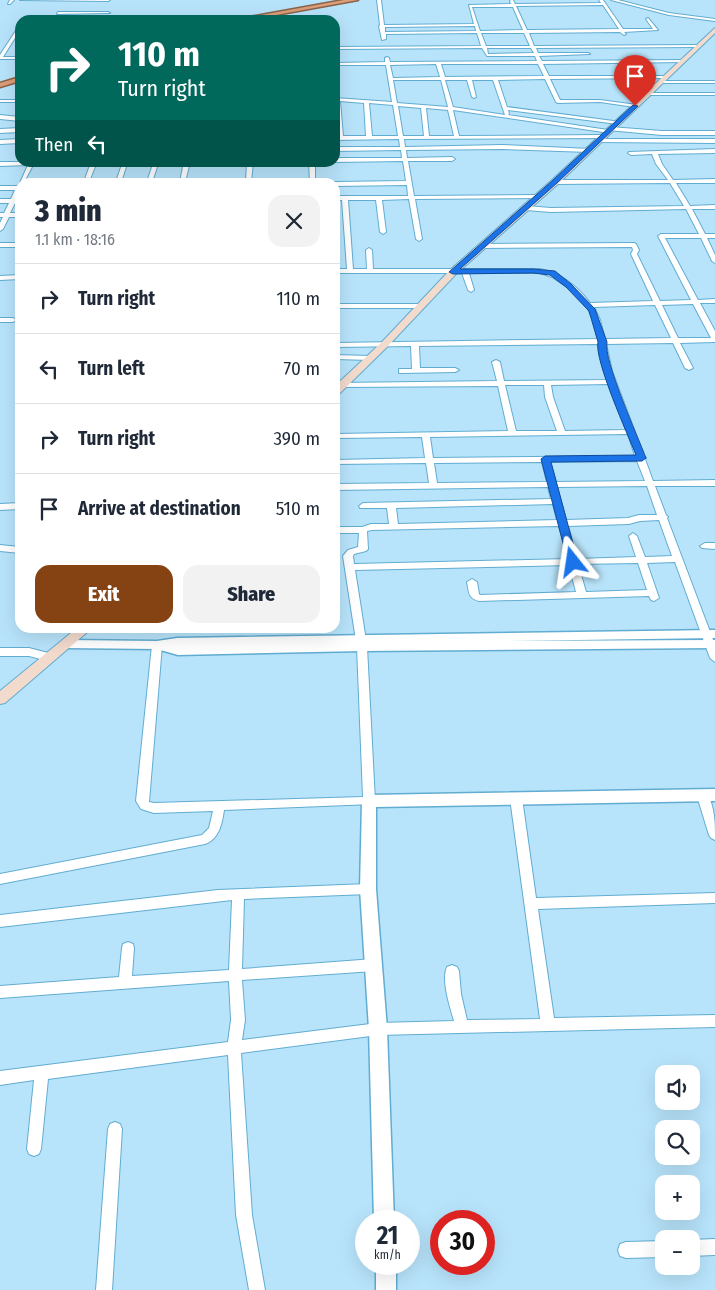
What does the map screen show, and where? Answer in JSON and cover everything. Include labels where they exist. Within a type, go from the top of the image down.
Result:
[{"type":"highway","points":[[254,15],[342,0]]},
{"type":"highway","points":[[266,15],[355,0]]},
{"type":"highway","points":[[0,83],[15,78]]},
{"type":"main road","points":[[340,386],[384,344],[453,272],[555,182],[715,30]]},
{"type":"main road","points":[[0,699],[79,633]]},
{"type":"street","points":[[22,0],[108,0]]},
{"type":"street","points":[[58,13],[108,13],[114,0]]},
{"type":"street","points":[[379,0],[381,26],[418,239]]},
{"type":"street","points":[[468,0],[489,62]]},
{"type":"street","points":[[615,0],[669,14],[715,20]]},
{"type":"street","points":[[470,6],[543,2],[602,2],[632,45]]},
{"type":"street","points":[[513,3],[541,62],[557,103],[600,101],[635,106]]},
{"type":"street","points":[[383,33],[657,30],[648,19]]},
{"type":"street","points":[[381,26],[476,25]]},
{"type":"street","points":[[575,31],[593,62]]},
{"type":"street","points":[[599,31],[628,77]]},
{"type":"street","points":[[0,58],[15,35]]},
{"type":"street","points":[[340,48],[698,46]]},
{"type":"street","points":[[0,47],[7,47]]},
{"type":"street","points":[[486,55],[588,54]]},
{"type":"street","points":[[0,58],[15,58]]},
{"type":"street","points":[[340,64],[682,61]]},
{"type":"street","points":[[438,63],[457,137]]},
{"type":"street","points":[[390,80],[628,77],[715,82]]},
{"type":"street","points":[[469,79],[474,97]]},
{"type":"street","points":[[495,79],[508,115]]},
{"type":"street","points":[[647,94],[715,94]]},
{"type":"street","points":[[340,100],[450,108],[508,115],[605,135],[712,141]]},
{"type":"street","points":[[0,110],[3,101]]},
{"type":"street","points":[[366,102],[369,138]]},
{"type":"street","points":[[506,107],[539,105]]},
{"type":"street","points":[[423,106],[427,137]]},
{"type":"street","points":[[506,107],[618,122]]},
{"type":"street","points":[[0,117],[15,118]]},
{"type":"street","points":[[0,131],[15,130]]},
{"type":"street","points":[[631,153],[715,151],[712,141],[704,133]]},
{"type":"street","points":[[340,138],[715,133]]},
{"type":"street","points":[[0,142],[15,141]]},
{"type":"street","points":[[340,149],[502,147],[589,150]]},
{"type":"street","points":[[654,152],[659,164],[703,236],[715,261]]},
{"type":"street","points":[[340,160],[452,159]]},
{"type":"street","points":[[0,164],[15,164]]},
{"type":"street","points":[[555,182],[715,181]]},
{"type":"street","points":[[340,184],[407,183]]},
{"type":"street","points":[[0,188],[15,186]]},
{"type":"street","points":[[379,197],[383,232]]},
{"type":"street","points":[[340,198],[538,197]]},
{"type":"street","points":[[344,198],[350,271]]},
{"type":"street","points":[[0,201],[15,201]]},
{"type":"street","points":[[0,229],[3,215],[15,203]]},
{"type":"street","points":[[526,208],[556,210],[715,206]]},
{"type":"street","points":[[340,345],[715,339],[661,236],[715,236]]},
{"type":"street","points":[[0,245],[15,245]]},
{"type":"street","points":[[482,246],[634,245],[636,250],[634,254],[656,304],[689,368]]},
{"type":"street","points":[[369,250],[370,272]]},
{"type":"street","points":[[340,271],[533,271],[552,273],[560,277],[588,305],[592,310],[602,342],[604,357],[612,382],[652,483],[679,559],[712,639],[715,658]]},
{"type":"street","points":[[465,272],[471,290]]},
{"type":"street","points":[[0,278],[15,277]]},
{"type":"street","points":[[588,305],[715,302]]},
{"type":"street","points":[[340,306],[420,306]]},
{"type":"street","points":[[0,320],[13,320]]},
{"type":"street","points":[[414,344],[416,370]]},
{"type":"street","points":[[340,357],[370,358]]},
{"type":"street","points":[[496,362],[513,434]]},
{"type":"street","points":[[402,370],[455,370]]},
{"type":"street","points":[[547,382],[549,397],[562,433]]},
{"type":"street","points":[[340,388],[612,382]]},
{"type":"street","points":[[340,436],[632,432]]},
{"type":"street","points":[[426,435],[432,485]]},
{"type":"street","points":[[340,462],[642,458]]},
{"type":"street","points":[[545,459],[582,595]]},
{"type":"street","points":[[340,487],[552,483],[715,483]]},
{"type":"street","points":[[363,506],[557,501]]},
{"type":"street","points":[[0,507],[15,506]]},
{"type":"street","points":[[391,506],[394,526]]},
{"type":"street","points":[[340,530],[363,530],[371,527],[394,526],[563,524],[629,521],[639,518],[664,517]]},
{"type":"street","points":[[363,530],[363,549],[349,553],[349,567],[361,642],[369,801],[368,889],[378,1029],[384,1210]]},
{"type":"street","points":[[472,582],[474,596],[479,598],[582,595],[653,596],[633,536]]},
{"type":"street","points":[[705,546],[715,546]]},
{"type":"street","points":[[0,548],[15,550]]},
{"type":"street","points":[[349,567],[679,559]]},
{"type":"street","points":[[66,644],[157,645],[178,651],[361,642],[712,639]]},
{"type":"street","points":[[157,645],[143,804],[154,808],[369,801],[709,795],[715,835]]},
{"type":"street","points":[[0,652],[29,652],[48,657]]},
{"type":"street","points":[[516,798],[548,1026]]},
{"type":"street","points":[[0,879],[201,840],[213,833],[219,806]]},
{"type":"street","points":[[0,921],[218,895],[368,889]]},
{"type":"street","points":[[238,895],[235,974],[238,1020],[234,1046],[244,1215],[257,1290]]},
{"type":"street","points":[[532,904],[715,898]]},
{"type":"street","points":[[125,982],[128,948]]},
{"type":"street","points":[[0,992],[374,965]]},
{"type":"street","points":[[452,971],[454,994],[462,1027]]},
{"type":"street","points":[[0,1078],[234,1046],[378,1029],[715,1021]]},
{"type":"street","points":[[34,1149],[42,1072]]},
{"type":"street","points":[[104,1290],[115,1129]]},
{"type":"street","points":[[700,1248],[715,1248]]},
{"type":"street","points":[[626,1250],[655,1249]]},
{"type":"street","points":[[386,1275],[386,1290]]},
{"type":"route","points":[[573,562],[545,459],[642,458],[608,371],[602,342],[592,310],[556,274],[540,271],[453,272],[555,182],[635,106]]}]
